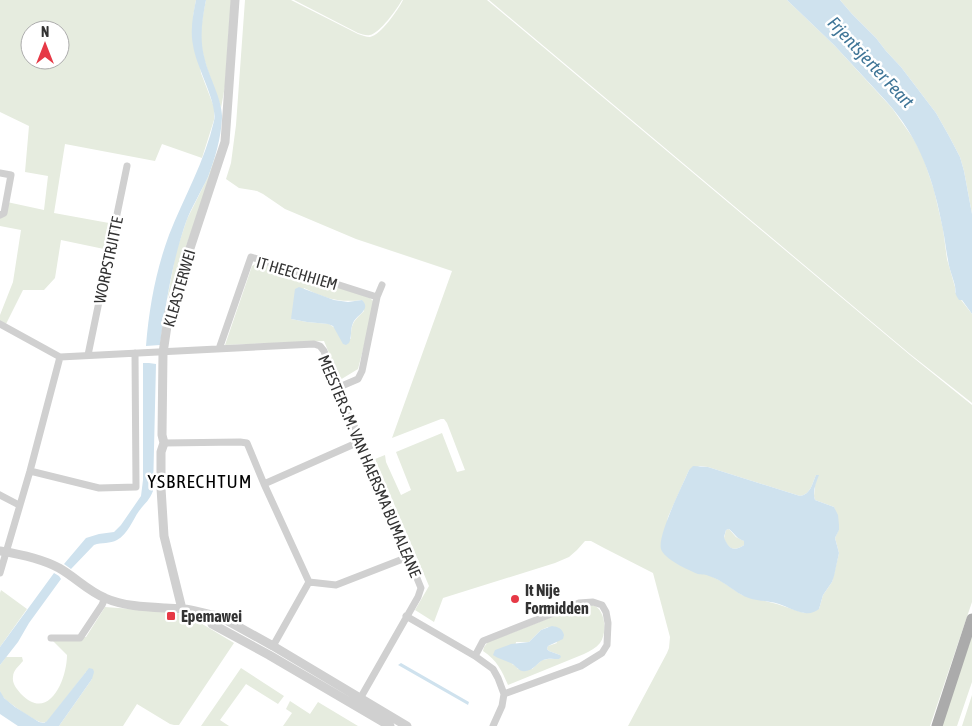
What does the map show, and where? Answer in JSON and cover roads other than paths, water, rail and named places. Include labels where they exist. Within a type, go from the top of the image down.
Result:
[{"type":"main road","points":[[937,726],[972,620]]},
{"type":"street","name":"KLEASTERWEI","points":[[182,608],[164,536],[161,479],[164,443],[162,435],[163,352],[169,312],[225,142],[235,0]]},
{"type":"street","name":"WORPSTRJITTE","points":[[88,355],[127,166]]},
{"type":"street","points":[[0,173],[11,175],[4,213],[0,215]]},
{"type":"street","name":"IT HEECHHIEM","points":[[218,349],[251,257],[377,297]]},
{"type":"street","points":[[337,388],[358,378],[362,371],[377,297],[382,286]]},
{"type":"street","points":[[0,324],[60,357],[30,470],[3,552],[0,573]]},
{"type":"street","name":"MEESTER S.M. VAN HAERSMA BUMALEANE","points":[[60,357],[314,344],[320,346],[324,351],[337,388],[361,441],[421,588],[418,597],[361,697]]},
{"type":"street","points":[[30,470],[99,488],[136,487],[135,353]]},
{"type":"street","points":[[264,484],[361,441]]},
{"type":"street","points":[[164,443],[240,442],[247,444],[309,582]]},
{"type":"street","points":[[0,495],[19,505]]},
{"type":"street","points":[[3,552],[38,560],[59,568],[84,587],[121,604],[182,608],[218,616],[361,697],[407,726]]},
{"type":"street","points":[[309,582],[336,585],[408,557]]},
{"type":"street","points":[[273,646],[309,582]]},
{"type":"street","points":[[51,638],[80,638],[105,598]]},
{"type":"street","points":[[475,656],[483,641],[579,604],[593,602],[602,605],[606,612],[608,623],[607,645],[602,653],[581,666],[504,694]]},
{"type":"street","points":[[209,615],[212,624],[390,726]]},
{"type":"street","points":[[406,616],[475,656],[493,669],[504,694],[502,706],[493,726]]},
{"type":"water","points":[[196,0],[206,0],[202,22],[202,45],[207,67],[222,111],[220,133],[208,177],[188,216],[181,237],[170,283],[160,345],[146,346],[154,289],[164,248],[200,165],[214,121],[213,105],[192,40],[192,22]]},
{"type":"water","name":"Frjentsjerter Feart","points":[[787,0],[840,0],[901,67],[936,113],[960,157],[972,214],[972,314],[956,294],[935,194],[917,145],[898,115],[886,101],[834,45]]},
{"type":"water","points":[[299,287],[334,300],[348,302],[362,300],[365,307],[353,323],[349,343],[343,344],[333,326],[291,319],[295,289]]},
{"type":"water","points":[[143,363],[156,364],[153,491],[130,527],[121,537],[114,541],[94,545],[71,569],[64,564],[86,538],[114,532],[141,496],[143,480]]},
{"type":"water","points":[[693,466],[708,467],[800,496],[809,491],[816,475],[819,475],[814,497],[815,500],[834,507],[838,515],[839,530],[835,538],[839,553],[832,582],[823,595],[819,609],[812,613],[798,612],[782,605],[747,597],[714,578],[698,574],[683,567],[663,553],[661,542],[663,533],[689,470]],"holes":[[[729,529],[744,541],[744,545],[734,549],[729,547],[724,537],[726,530]]]},
{"type":"water","points":[[54,573],[61,579],[0,665],[0,647]]},
{"type":"water","points":[[552,626],[560,628],[564,635],[563,639],[548,646],[547,649],[560,655],[559,659],[543,660],[531,669],[524,671],[493,655],[495,650],[511,644],[529,642],[541,630]]},
{"type":"water","points":[[401,663],[469,702],[468,705],[398,665]]},
{"type":"water","points":[[89,668],[93,669],[94,672],[92,679],[59,726],[18,726],[0,714],[0,691],[4,698],[15,707],[39,722],[44,723]]},
{"type":"place","name":"It Nije Formidden","points":[[515,599]]},
{"type":"place","name":"Epemawei","points":[[171,616]]},
{"type":"district","name":"YSBRECHTUM","points":[[200,481]]}]
